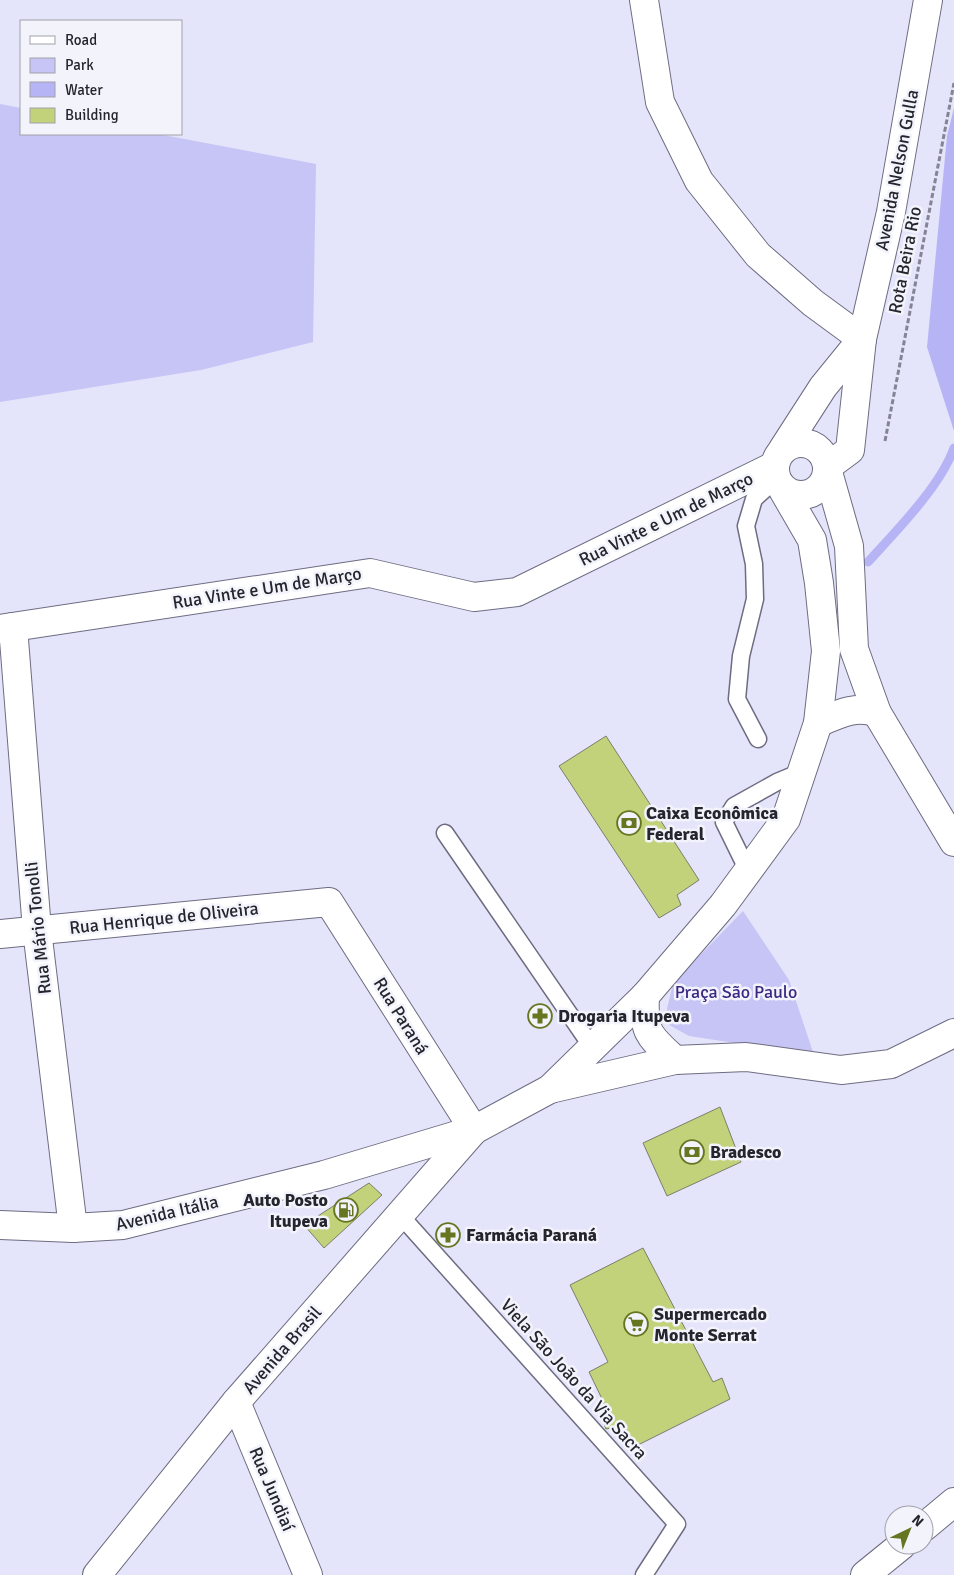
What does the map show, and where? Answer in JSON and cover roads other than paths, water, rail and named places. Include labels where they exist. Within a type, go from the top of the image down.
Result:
[{"type":"main road","points":[[644,0],[660,102],[700,181],[758,255],[813,303],[862,339],[824,387],[779,471]]},
{"type":"main road","name":"Avenida Nelson Gulla","points":[[827,470],[850,450],[862,339],[891,212],[928,0]]},
{"type":"main road","points":[[779,471],[796,443],[811,444],[822,454],[849,546],[854,649],[877,713],[954,842]]},
{"type":"main road","points":[[779,471],[794,495],[805,496],[816,492],[824,483],[827,470]]},
{"type":"main road","points":[[550,1089],[645,996],[723,905],[786,819],[818,724],[826,651],[820,583],[812,540],[779,471]]},
{"type":"main road","name":"Rua Vinte e Um de Março","points":[[7,628],[370,573],[474,597],[517,592],[779,471]]},
{"type":"main road","name":"Rua Mário Tonolli","points":[[7,628],[37,930],[73,1228]]},
{"type":"main road","points":[[818,724],[844,711],[869,709],[877,713]]},
{"type":"main road","name":"Rua Henrique de Oliveira","points":[[0,934],[329,902]]},
{"type":"main road","name":"Rua Paraná","points":[[329,902],[474,1130]]},
{"type":"main road","points":[[645,996],[643,1020],[652,1039],[675,1060]]},
{"type":"main road","points":[[474,1130],[550,1089],[675,1060],[746,1057],[841,1070],[891,1064],[954,1033]]},
{"type":"main road","name":"Avenida Brasil","points":[[97,1575],[236,1402],[474,1130]]},
{"type":"main road","name":"Avenida Itália","points":[[0,1225],[73,1228],[123,1225],[324,1175],[474,1130]]},
{"type":"main road","name":"Rua Jundiaí","points":[[236,1402],[308,1575]]},
{"type":"main road","points":[[934,1519],[954,1502]]},
{"type":"main road","points":[[865,1575],[890,1555]]},
{"type":"lane","points":[[758,739],[737,699],[741,656],[755,599],[754,564],[746,526],[754,499],[779,471]]},
{"type":"lane","points":[[748,871],[724,822],[734,806],[777,782],[801,772]]},
{"type":"lane","points":[[445,832],[592,1047]]},
{"type":"lane","name":"Viela São João da Via Sacra","points":[[400,1216],[677,1524],[644,1575]]},
{"type":"water","points":[[954,108],[954,431],[927,347],[947,136]]},
{"type":"waterway","points":[[868,562],[904,523],[928,493],[939,478],[954,448]]},
{"type":"place","name":"Caixa Econômica Federal","points":[[629,823]]},
{"type":"place","name":"Drogaria Itupeva","points":[[540,1016]]},
{"type":"place","name":"Bradesco","points":[[692,1152]]},
{"type":"place","name":"Auto Posto Itupeva","points":[[346,1210]]},
{"type":"place","name":"Farmácia Paraná","points":[[448,1235]]},
{"type":"place","name":"Supermercado Monte Serrat","points":[[636,1324]]},
{"type":"park label","name":"Praça São Paulo","points":[[736,992]]}]
